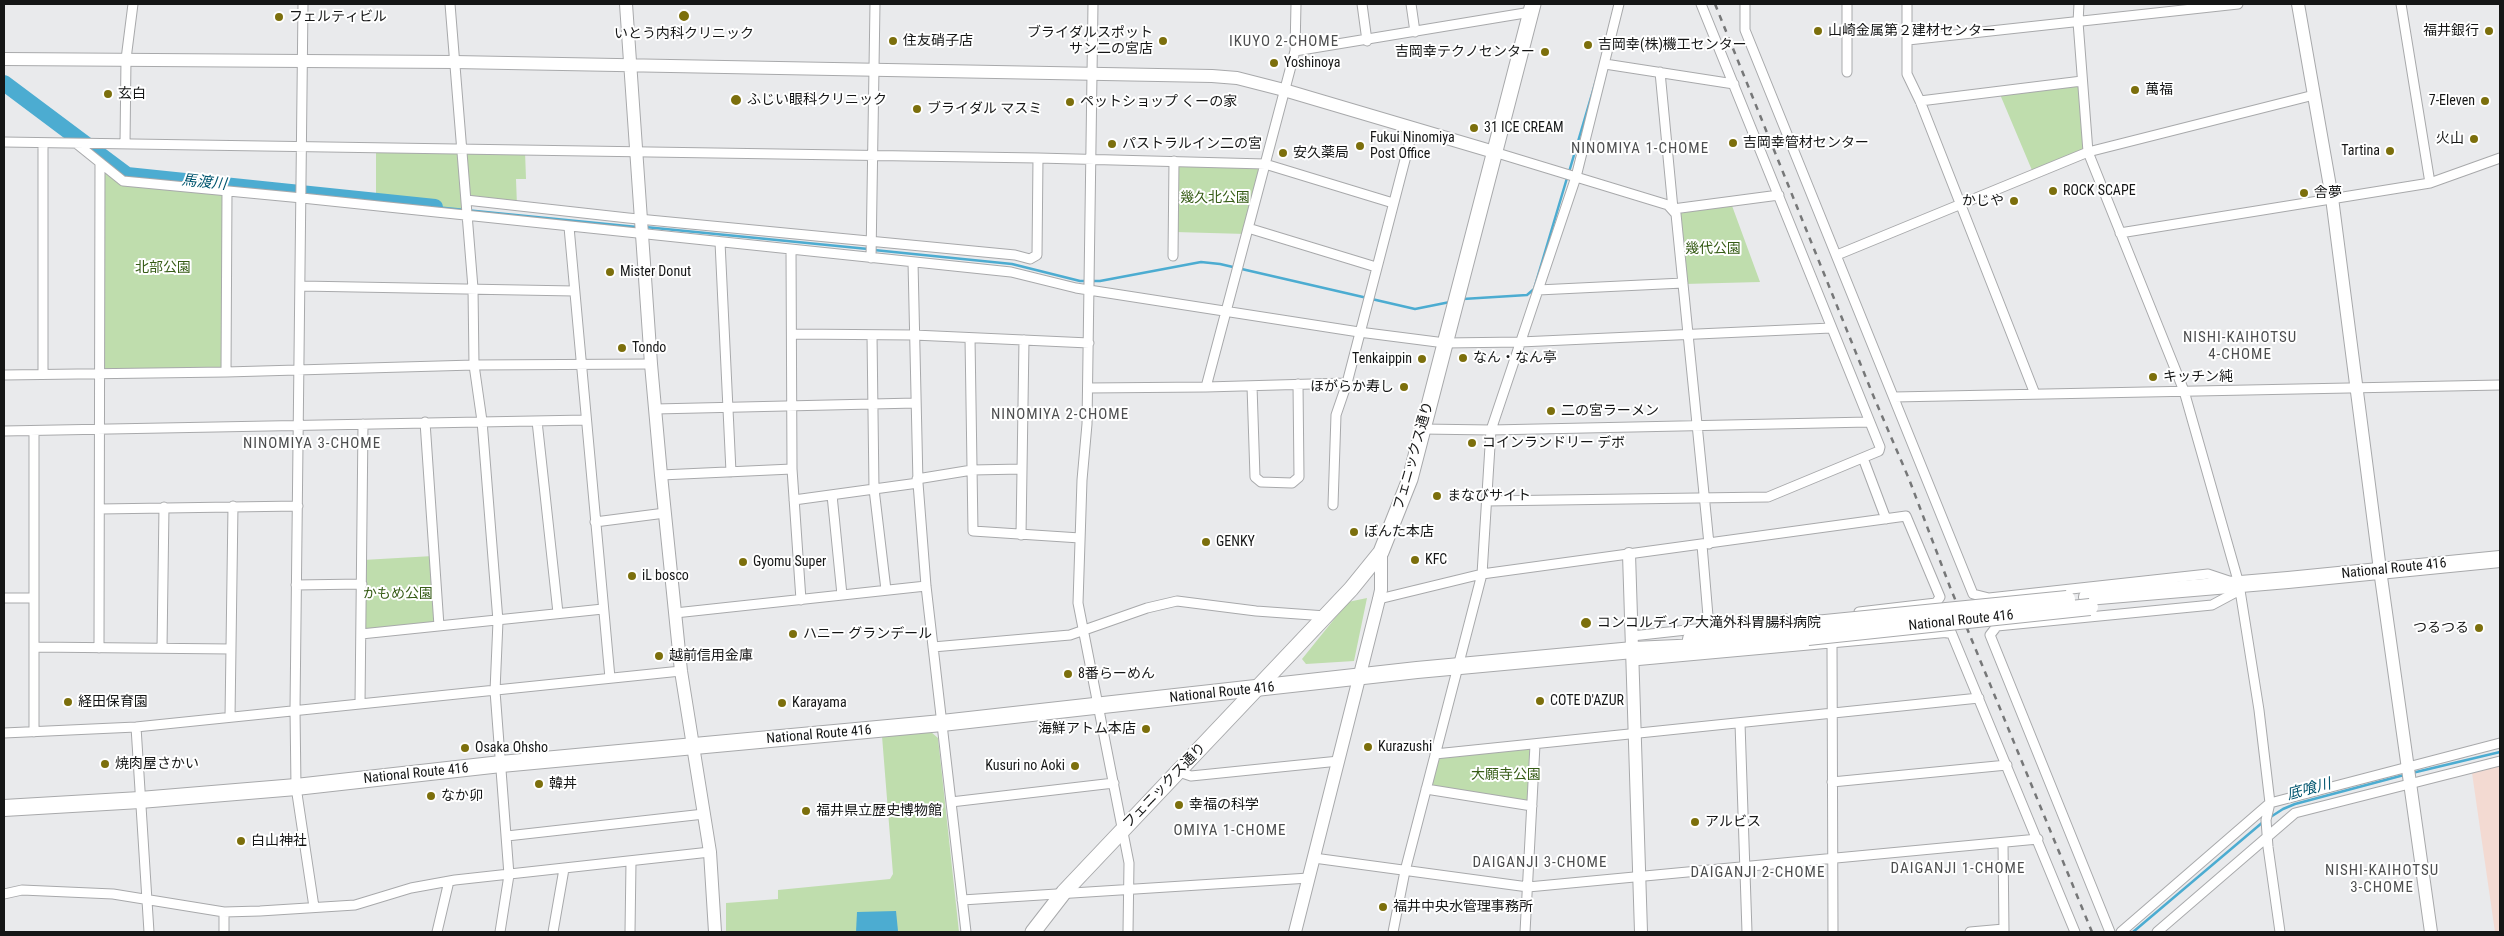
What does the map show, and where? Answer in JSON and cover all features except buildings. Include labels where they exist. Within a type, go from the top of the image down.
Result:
[{"type":"highway","name":"National Route 416","points":[[4,808],[140,800],[296,787],[501,764],[942,724],[1458,666],[1633,649],[1720,634],[1806,631],[2239,587],[2288,580],[2500,558]]},
{"type":"main road","name":"フェニックス通り","points":[[1038,930],[1064,892],[1326,616],[1381,552],[1405,493],[1532,8]]},
{"type":"street","points":[[125,144],[126,59],[133,4]]},
{"type":"street","points":[[303,4],[295,710],[296,787],[314,907]]},
{"type":"street","points":[[450,4],[473,288],[474,365],[482,421],[498,620],[495,691],[509,875],[500,932]]},
{"type":"street","points":[[626,4],[651,364],[661,474],[681,671],[710,852],[715,932]]},
{"type":"street","points":[[872,258],[875,4]]},
{"type":"street","points":[[1093,4],[1088,388],[1078,603],[1123,830],[1130,889],[1128,932]]},
{"type":"street","points":[[1206,387],[1295,51],[1296,4]]},
{"type":"street","points":[[1362,4],[1367,41]]},
{"type":"street","points":[[1411,4],[1415,32]]},
{"type":"street","points":[[1393,932],[1405,871],[1482,574],[1491,430],[1576,177],[1619,4]]},
{"type":"street","points":[[1486,501],[1768,497],[1863,458],[1878,451],[1880,447],[1701,4]]},
{"type":"street","points":[[1745,4],[1745,30],[1973,594],[1989,598],[2208,574],[2239,587]]},
{"type":"street","points":[[1847,4],[1847,72]]},
{"type":"street","points":[[1907,4],[1907,74],[1920,101],[2035,394]]},
{"type":"street","points":[[2079,4],[2078,22],[2088,152],[2184,391],[2239,587],[2259,710],[2270,803],[2266,820],[2280,932]]},
{"type":"street","points":[[1908,40],[2238,4]]},
{"type":"street","points":[[2298,4],[2332,198],[2358,387],[2380,570],[2431,932]]},
{"type":"street","points":[[2401,4],[2430,183]]},
{"type":"street","points":[[1295,51],[1367,41],[1532,8]]},
{"type":"street","points":[[4,59],[454,62],[1093,73],[1238,78],[1494,152],[1673,208],[1779,195]]},
{"type":"street","points":[[1605,64],[1734,84]]},
{"type":"street","points":[[1660,72],[1705,499],[1709,628]]},
{"type":"street","points":[[1920,101],[2082,81]]},
{"type":"street","points":[[1837,255],[2088,152],[2314,95]]},
{"type":"street","points":[[1333,506],[1336,415],[1347,383],[1413,129]]},
{"type":"street","points":[[4,142],[873,155],[1265,164],[1394,203]]},
{"type":"street","points":[[43,143],[44,374]]},
{"type":"street","points":[[77,144],[123,182],[302,198],[642,235],[1011,272],[1090,290],[1359,332],[1445,342],[1520,342],[1831,328]]},
{"type":"street","points":[[466,200],[641,219],[1015,254],[1034,259],[1037,256],[1038,158]]},
{"type":"street","points":[[2120,233],[2430,183],[2500,158]]},
{"type":"street","points":[[1173,256],[1174,161]]},
{"type":"street","points":[[99,648],[100,163]]},
{"type":"street","points":[[226,372],[227,192]]},
{"type":"street","points":[[569,227],[610,678]]},
{"type":"street","points":[[1248,228],[1376,267]]},
{"type":"street","points":[[720,242],[731,472]]},
{"type":"street","points":[[792,249],[792,469],[801,600]]},
{"type":"street","points":[[913,262],[918,481],[926,586],[966,932]]},
{"type":"street","points":[[1538,290],[1683,283]]},
{"type":"street","points":[[301,286],[574,291]]},
{"type":"street","points":[[792,334],[914,335],[1089,343]]},
{"type":"street","points":[[872,335],[874,489],[886,590]]},
{"type":"street","points":[[970,338],[973,531],[1080,538]]},
{"type":"street","points":[[1021,534],[1024,340]]},
{"type":"street","points":[[4,375],[100,375],[474,365],[651,364]]},
{"type":"street","points":[[1088,388],[1347,383]]},
{"type":"street","points":[[1252,386],[1255,478],[1261,482],[1292,483],[1299,477],[1298,384]]},
{"type":"street","points":[[1894,397],[2500,385]]},
{"type":"street","points":[[655,409],[916,402]]},
{"type":"street","points":[[4,431],[34,432],[586,420]]},
{"type":"street","points":[[537,421],[558,613]]},
{"type":"street","points":[[425,422],[439,626]]},
{"type":"street","points":[[1422,429],[1491,430],[1870,422]]},
{"type":"street","points":[[360,704],[363,424]]},
{"type":"street","points":[[34,432],[34,732]]},
{"type":"street","points":[[1863,458],[1886,519]]},
{"type":"street","points":[[661,474],[792,469]]},
{"type":"street","points":[[794,500],[874,489],[972,470],[1022,469]]},
{"type":"street","points":[[832,495],[842,595]]},
{"type":"street","points":[[230,717],[233,506]]},
{"type":"street","points":[[100,509],[298,506]]},
{"type":"street","points":[[162,648],[164,507]]},
{"type":"street","points":[[596,522],[665,513]]},
{"type":"street","points":[[1379,599],[1482,574],[1706,545],[1906,516],[1940,597],[1936,603]]},
{"type":"street","points":[[1295,932],[1379,599],[1381,590],[1381,552]]},
{"type":"street","points":[[1629,554],[1641,932]]},
{"type":"street","points":[[296,585],[362,584]]},
{"type":"street","points":[[676,613],[926,586]]},
{"type":"street","points":[[2110,932],[1990,635],[1997,626],[2212,605],[2239,587]]},
{"type":"street","points":[[4,598],[34,598]]},
{"type":"street","points":[[1989,598],[1997,626]]},
{"type":"street","points":[[933,647],[1070,635],[1147,608],[1177,601],[1256,611],[1326,616]]},
{"type":"street","points":[[1633,649],[1709,628],[1936,603]]},
{"type":"street","points":[[1936,603],[1947,633]]},
{"type":"street","points":[[361,634],[603,609]]},
{"type":"street","points":[[1633,649],[1832,644],[1951,632],[2075,932]]},
{"type":"street","points":[[1832,644],[1833,932]]},
{"type":"street","points":[[34,647],[231,649]]},
{"type":"street","points":[[4,734],[136,727],[681,671]]},
{"type":"street","points":[[1436,754],[1978,698]]},
{"type":"street","points":[[1740,724],[1747,932]]},
{"type":"street","points":[[136,727],[149,932]]},
{"type":"street","points":[[2121,932],[2270,803],[2500,743]]},
{"type":"street","points":[[1525,932],[1535,745]]},
{"type":"street","points":[[1179,772],[1190,776],[1339,761]]},
{"type":"street","points":[[2157,932],[2295,813],[2500,761]]},
{"type":"street","points":[[1832,782],[2007,765]]},
{"type":"street","points":[[951,802],[1114,784]]},
{"type":"street","points":[[1426,789],[1532,806]]},
{"type":"street","points":[[507,836],[704,814]]},
{"type":"street","points":[[1314,858],[1528,888],[2038,839]]},
{"type":"street","points":[[1970,932],[2004,931],[2004,842]]},
{"type":"street","points":[[4,894],[22,890],[112,894],[148,898],[224,912],[355,905],[411,888],[449,881],[710,852]]},
{"type":"street","points":[[630,932],[631,862]]},
{"type":"street","points":[[553,932],[564,869]]},
{"type":"street","points":[[962,900],[1064,892],[1309,878]]},
{"type":"street","points":[[437,932],[449,881]]},
{"type":"street","points":[[224,912],[224,932]]},
{"type":"shaded area","points":[[2500,766],[2500,932],[2495,932],[2472,773]]},
{"type":"green space","points":[[2082,81],[2088,152],[2034,175],[1999,92]]},
{"type":"green space","points":[[376,149],[525,151],[526,179],[516,179],[517,206],[467,200],[467,210],[376,198]]},
{"type":"green space","name":"幾久北公園","points":[[1175,163],[1264,165],[1246,234],[1175,232]]},
{"type":"green space","name":"北部公園","points":[[101,165],[123,182],[226,193],[225,370],[100,371]]},
{"type":"green space","name":"幾代公園","points":[[1731,203],[1760,282],[1684,284],[1677,210]]},
{"type":"green space","name":"かもめ公園","points":[[433,556],[439,626],[362,633],[363,560]]},
{"type":"green space","points":[[1367,598],[1354,661],[1306,664],[1302,659],[1348,602]]},
{"type":"green space","points":[[931,732],[938,738],[959,932],[726,932],[726,903],[778,899],[778,890],[890,879],[893,874],[882,736]]},
{"type":"green space","name":"大願寺公園","points":[[1528,748],[1533,752],[1530,805],[1429,788],[1437,756]]},
{"type":"water","points":[[896,911],[898,931],[856,932],[857,912]]},
{"type":"waterway","points":[[1569,172],[1597,77]]},
{"type":"waterway","name":"馬渡川","points":[[4,83],[127,175],[435,207]]},
{"type":"waterway","points":[[1463,299],[1527,295],[1534,289],[1567,178]]},
{"type":"waterway","points":[[435,207],[637,227]]},
{"type":"waterway","points":[[645,227],[868,249]]},
{"type":"waterway","points":[[874,250],[1012,264],[1080,281],[1100,281],[1201,262],[1220,264],[1415,309],[1450,302]]},
{"type":"waterway","name":"底喰川","points":[[2412,773],[2500,752]]},
{"type":"waterway","name":"底喰川","points":[[2269,818],[2295,804],[2404,775]]},
{"type":"waterway","name":"底喰川","points":[[2133,932],[2263,822]]},
{"type":"railway","points":[[1715,4],[1873,395],[1909,479],[1950,587],[2092,932]]},
{"type":"place","name":"いとう内科クリニック","points":[[684,16]]},
{"type":"place","name":"フェルティビル","points":[[279,17]]},
{"type":"place","name":"山崎金属第２建材センター","points":[[1818,31]]},
{"type":"place","name":"福井銀行","points":[[2489,31]]},
{"type":"place","name":"住友硝子店","points":[[893,41]]},
{"type":"place","name":"ブライダルスポット サン二の宮店","points":[[1163,41]]},
{"type":"place","name":"吉岡幸(株)機工センター","points":[[1588,45]]},
{"type":"place","name":"吉岡幸テクノセンター","points":[[1545,52]]},
{"type":"place","name":"Yoshinoya","points":[[1274,63]]},
{"type":"place","name":"萬福","points":[[2135,90]]},
{"type":"place","name":"玄白","points":[[108,94]]},
{"type":"place","name":"ふじい眼科クリニック","points":[[736,100]]},
{"type":"place","name":"7-Eleven","points":[[2485,101]]},
{"type":"place","name":"ペットショップ くーの家","points":[[1070,102]]},
{"type":"place","name":"ブライダル マスミ","points":[[917,109]]},
{"type":"place","name":"31 ICE CREAM","points":[[1474,128]]},
{"type":"place","name":"火山","points":[[2474,139]]},
{"type":"place","name":"吉岡幸管材センター","points":[[1733,143]]},
{"type":"place","name":"パストラルイン二の宮","points":[[1112,144]]},
{"type":"place","name":"Fukui Ninomiya Post Office","points":[[1360,146]]},
{"type":"place","name":"Tartina","points":[[2390,151]]},
{"type":"place","name":"安久薬局","points":[[1283,153]]},
{"type":"place","name":"ROCK SCAPE","points":[[2053,191]]},
{"type":"place","name":"舎夢","points":[[2304,193]]},
{"type":"place","name":"かじや","points":[[2014,201]]},
{"type":"place","name":"Mister Donut","points":[[610,272]]},
{"type":"place","name":"Tondo","points":[[622,348]]},
{"type":"place","name":"なん・なん亭","points":[[1463,358]]},
{"type":"place","name":"Tenkaippin","points":[[1422,359]]},
{"type":"place","name":"キッチン純","points":[[2153,377]]},
{"type":"place","name":"ほがらか寿し","points":[[1404,387]]},
{"type":"place","name":"二の宮ラーメン","points":[[1551,411]]},
{"type":"place","name":"コインランドリー デボ","points":[[1472,443]]},
{"type":"place","name":"まなびサイト","points":[[1437,496]]},
{"type":"place","name":"ぼんた本店","points":[[1354,532]]},
{"type":"place","name":"GENKY","points":[[1206,542]]},
{"type":"place","name":"KFC","points":[[1415,560]]},
{"type":"place","name":"Gyomu Super","points":[[743,562]]},
{"type":"place","name":"iL bosco","points":[[632,576]]},
{"type":"place","name":"コンコルディア大滝外科胃腸科病院","points":[[1586,623]]},
{"type":"place","name":"つるつる","points":[[2479,628]]},
{"type":"place","name":"ハニー グランデール","points":[[793,634]]},
{"type":"place","name":"越前信用金庫","points":[[659,656]]},
{"type":"place","name":"8番らーめん","points":[[1068,674]]},
{"type":"place","name":"COTE D'AZUR","points":[[1540,701]]},
{"type":"place","name":"経田保育園","points":[[68,702]]},
{"type":"place","name":"Karayama","points":[[782,703]]},
{"type":"place","name":"海鮮アトム本店","points":[[1146,729]]},
{"type":"place","name":"Kurazushi","points":[[1368,747]]},
{"type":"place","name":"Osaka Ohsho","points":[[465,748]]},
{"type":"place","name":"焼肉屋さかい","points":[[105,764]]},
{"type":"place","name":"Kusuri no Aoki","points":[[1075,766]]},
{"type":"place","name":"韓丼","points":[[539,784]]},
{"type":"place","name":"なか卯","points":[[431,796]]},
{"type":"place","name":"幸福の科学","points":[[1179,805]]},
{"type":"place","name":"福井県立歴史博物館","points":[[806,811]]},
{"type":"place","name":"アルビス","points":[[1695,822]]},
{"type":"place","name":"白山神社","points":[[241,841]]},
{"type":"place","name":"福井中央水管理事務所","points":[[1383,907]]},
{"type":"district","name":"IKUYO 2-CHOME","points":[[1284,42]]},
{"type":"district","name":"NINOMIYA 1-CHOME","points":[[1640,149]]},
{"type":"district","name":"NISHI-KAIHOTSU 4-CHOME","points":[[2240,346]]},
{"type":"district","name":"NINOMIYA 2-CHOME","points":[[1060,415]]},
{"type":"district","name":"NINOMIYA 3-CHOME","points":[[312,444]]},
{"type":"district","name":"OMIYA 1-CHOME","points":[[1230,831]]},
{"type":"district","name":"DAIGANJI 3-CHOME","points":[[1540,863]]},
{"type":"district","name":"DAIGANJI 1-CHOME","points":[[1958,869]]},
{"type":"district","name":"DAIGANJI 2-CHOME","points":[[1758,873]]},
{"type":"district","name":"NISHI-KAIHOTSU 3-CHOME","points":[[2382,880]]}]
